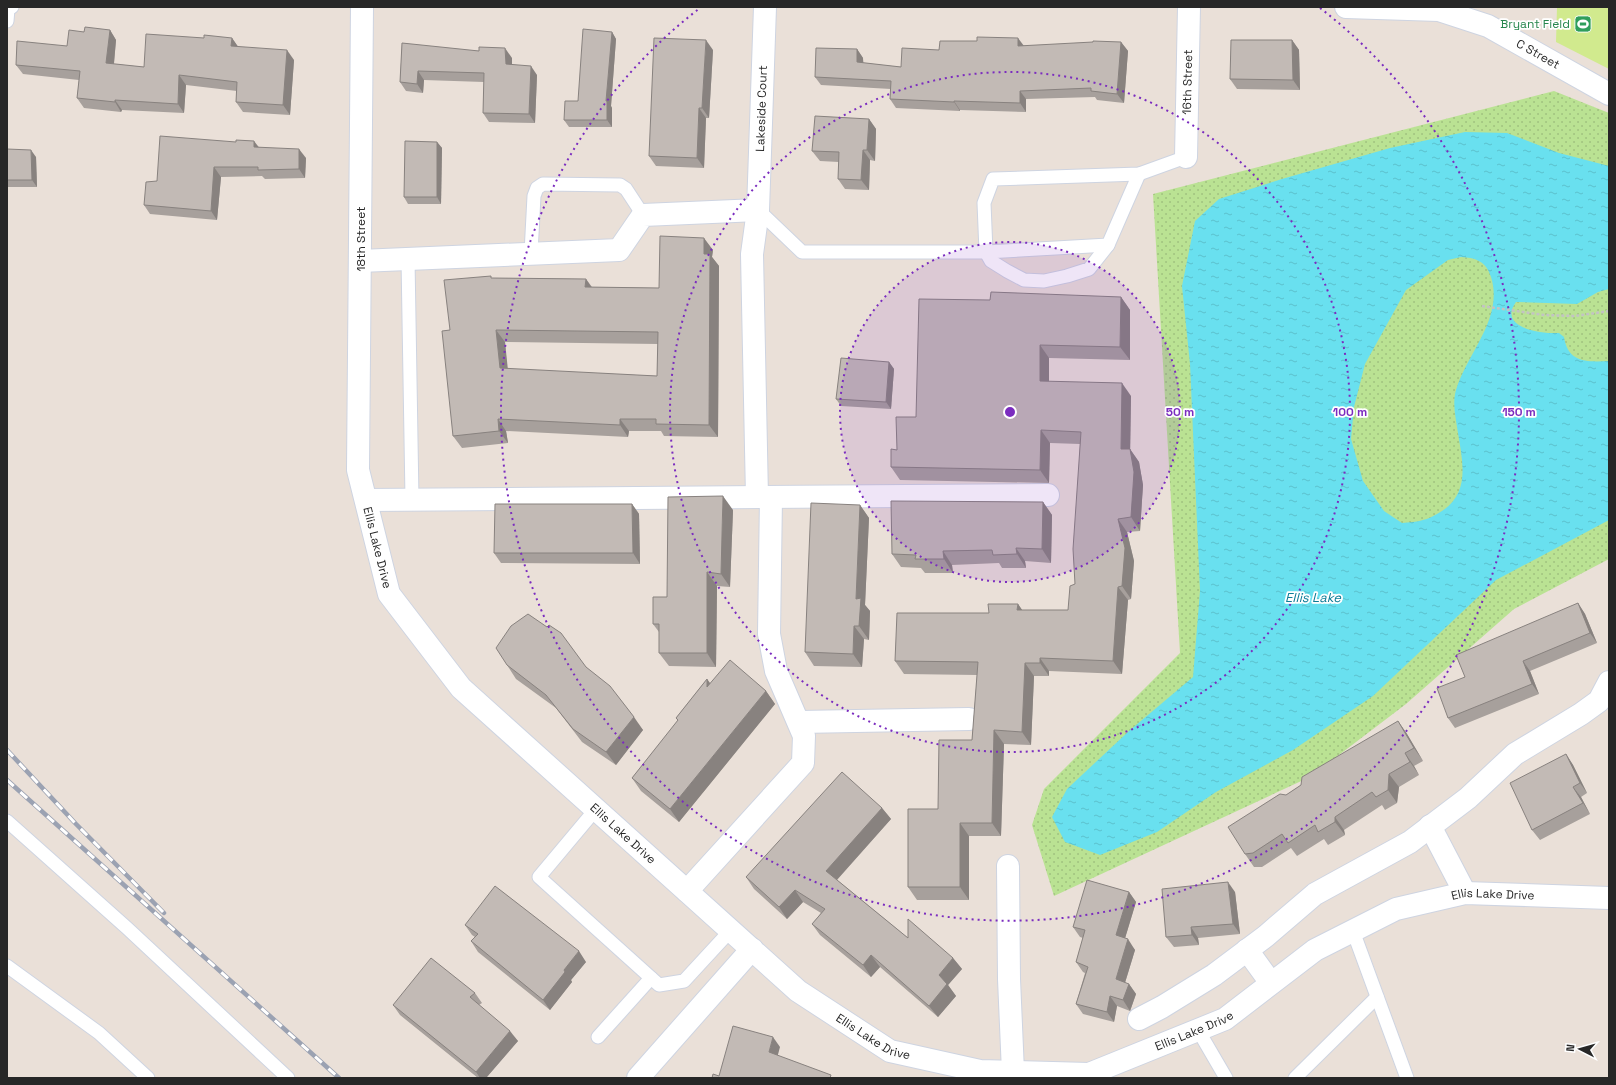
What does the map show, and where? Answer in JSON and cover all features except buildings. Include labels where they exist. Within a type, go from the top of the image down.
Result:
[{"type":"street","name":"18th Street","points":[[358,470],[362,7]]},
{"type":"street","name":"Lakeside Court","points":[[687,891],[803,763],[804,736],[776,671],[769,634],[752,254],[758,210],[765,7]]},
{"type":"street","name":"16th Street","points":[[1186,157],[1189,7]]},
{"type":"street","name":"C Street","points":[[1346,7],[1439,10],[1488,26],[1609,94]]},
{"type":"street","points":[[360,261],[619,250],[643,215],[758,210]]},
{"type":"street","name":"Ellis Lake Drive","points":[[358,470],[389,594],[461,688],[798,991],[890,1051],[980,1071],[1090,1076],[1225,1019],[1315,950],[1396,909],[1465,893],[1609,898]]},
{"type":"street","points":[[366,500],[1048,495]]},
{"type":"street","points":[[1139,1019],[1208,979],[1266,936],[1315,894],[1410,842],[1468,798],[1515,754],[1599,701],[1609,682]]},
{"type":"street","points":[[798,722],[969,718]]},
{"type":"street","points":[[1430,826],[1465,893]]},
{"type":"street","points":[[1008,866],[1009,979],[1013,1072]]},
{"type":"street","points":[[638,1078],[752,949]]},
{"type":"street","points":[[1247,950],[1271,983]]},
{"type":"lane","points":[[7,21],[8,9],[12,7]]},
{"type":"lane","points":[[1139,174],[1108,245],[1089,269],[1068,276],[1044,281],[1024,280],[1007,271],[992,260],[986,252],[984,203],[992,179],[1139,174],[1186,157]]},
{"type":"lane","points":[[531,253],[534,196],[537,188],[543,184],[620,185],[626,189],[643,215]]},
{"type":"lane","points":[[758,210],[802,252],[986,252],[1108,245]]},
{"type":"lane","points":[[408,258],[412,499]]},
{"type":"lane","points":[[596,808],[539,877],[659,986],[684,981],[731,930]]},
{"type":"lane","points":[[7,821],[127,928],[288,1078]]},
{"type":"lane","points":[[1353,931],[1377,997],[1402,1075]]},
{"type":"lane","points":[[7,966],[99,1033],[148,1078]]},
{"type":"lane","points":[[598,1038],[651,978]]},
{"type":"lane","points":[[1295,1078],[1377,997]]},
{"type":"lane","points":[[1198,1030],[1226,1078]]},
{"type":"path","points":[[1482,306],[1544,315],[1575,316],[1609,311]]},
{"type":"green space","name":"Bryant Field","points":[[1557,7],[1609,7],[1609,69],[1556,42]]},
{"type":"green space","name":"Ellis Lake","points":[[1554,91],[1609,113],[1609,559],[1514,609],[1406,704],[1310,777],[1054,896],[1032,825],[1044,789],[1180,653],[1153,194]]},
{"type":"water","name":"Ellis Lake","points":[[1465,132],[1507,133],[1559,153],[1609,166],[1609,289],[1598,292],[1577,304],[1516,302],[1512,311],[1512,318],[1524,328],[1542,332],[1559,333],[1564,337],[1566,346],[1570,352],[1580,359],[1586,361],[1609,361],[1609,520],[1496,580],[1373,696],[1293,750],[1216,792],[1157,832],[1100,855],[1065,842],[1052,817],[1067,789],[1129,731],[1193,677],[1200,591],[1190,364],[1182,286],[1195,221],[1219,199],[1390,148]],"holes":[[[1466,257],[1480,261],[1486,267],[1491,277],[1494,292],[1493,307],[1489,321],[1461,376],[1455,395],[1455,412],[1463,468],[1460,489],[1448,507],[1437,514],[1421,521],[1402,523],[1384,511],[1363,481],[1351,439],[1354,407],[1365,364],[1406,290],[1448,260]]]},
{"type":"railway","points":[[7,750],[76,824],[164,913]]},
{"type":"railway","points":[[7,780],[339,1078]]},
{"type":"place","name":"Bryant Field","points":[[1583,24]]}]
